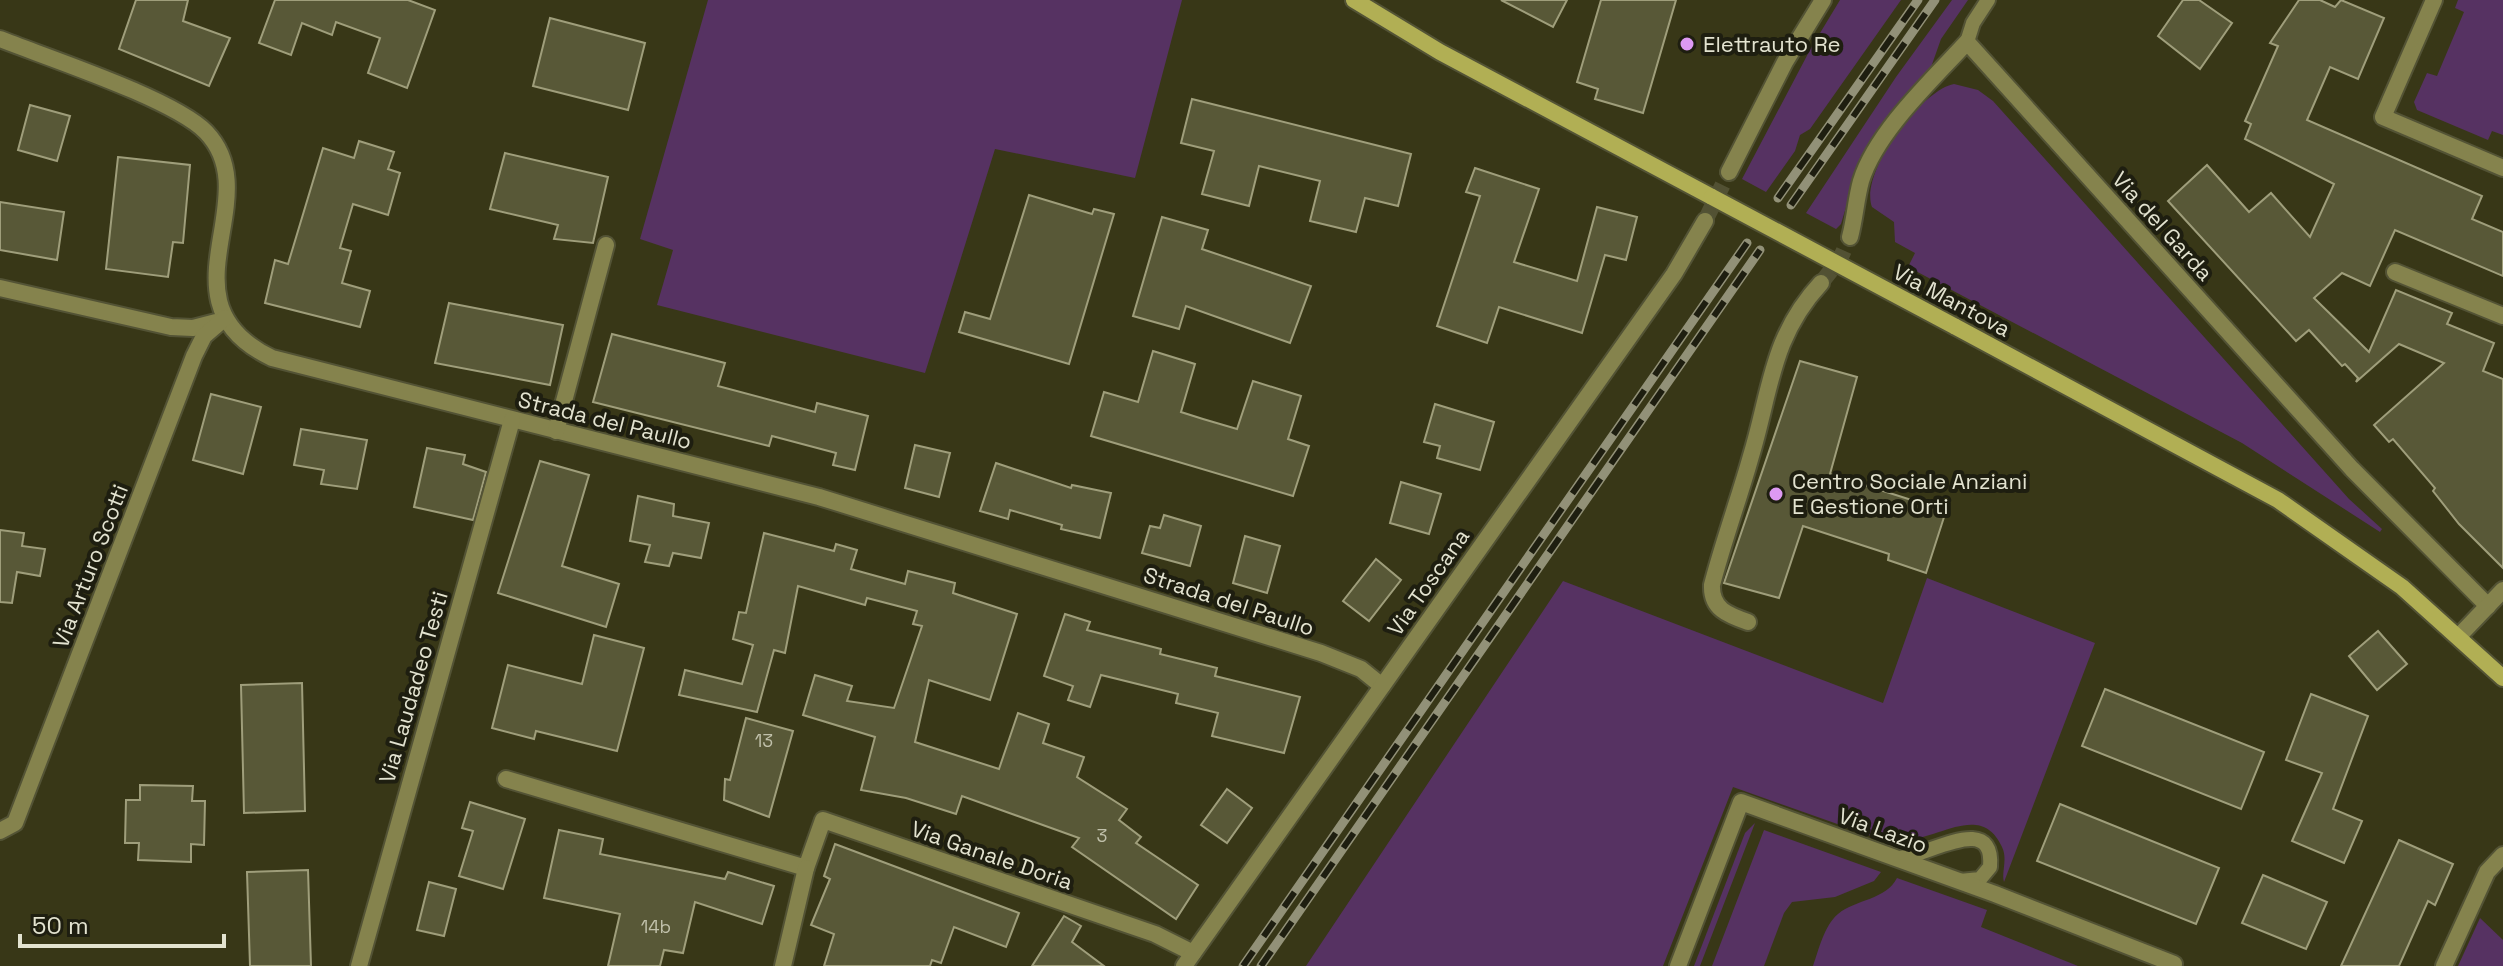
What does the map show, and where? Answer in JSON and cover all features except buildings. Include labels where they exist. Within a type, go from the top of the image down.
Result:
[{"type":"main road","name":"Via Mantova","points":[[1354,0],[1440,52],[2266,492],[2369,561],[2459,636],[2503,678]]},
{"type":"street","points":[[1729,172],[1785,62],[1823,0]]},
{"type":"street","points":[[2434,0],[2383,117],[2503,168]]},
{"type":"street","points":[[0,39],[178,112],[211,138],[220,151],[227,176],[216,274],[225,318],[200,327],[171,327],[0,288]]},
{"type":"street","points":[[1850,237],[1861,180],[1871,161],[1902,116],[1967,42]]},
{"type":"street","name":"Via del Garda","points":[[1967,42],[2361,479],[2488,606]]},
{"type":"street","name":"Via Toscana","points":[[1188,960],[1674,274],[1705,221]]},
{"type":"street","points":[[556,431],[606,245]]},
{"type":"street","points":[[2395,272],[2503,316]]},
{"type":"street","points":[[1748,622],[1721,611],[1713,600],[1712,585],[1751,457],[1774,361],[1796,312],[1821,283]]},
{"type":"street","name":"Strada del Paullo","points":[[225,318],[241,339],[283,362],[819,497],[1344,662],[1361,669],[1382,686]]},
{"type":"street","name":"Via Arturo Scotti","points":[[0,831],[15,823],[197,347],[211,328],[225,318]]},
{"type":"street","name":"Via Laudadeo Testi","points":[[359,966],[512,420]]},
{"type":"street","points":[[2459,636],[2503,590]]},
{"type":"street","points":[[506,779],[806,868]]},
{"type":"street","name":"Via Lazio","points":[[1678,966],[1741,802],[1960,881],[2174,964]]},
{"type":"street","name":"Via Ganale Doria","points":[[783,966],[806,868],[823,820],[1155,934],[1188,960]]},
{"type":"street","points":[[2444,966],[2487,872],[2503,855]]},
{"type":"lane","points":[[1967,42],[1973,23],[1988,0]]},
{"type":"lane","points":[[1895,858],[1908,858],[1963,838],[1978,840],[1989,851],[1990,867],[1980,879],[1960,881]]},
{"type":"shaded area","points":[[708,0],[1182,0],[1135,178],[995,149],[925,373],[657,305],[673,250],[640,239]]},
{"type":"shaded area","points":[[1840,0],[1901,0],[1810,129],[1800,135],[1795,151],[1766,192],[1742,179]]},
{"type":"shaded area","points":[[1952,0],[1968,0],[1941,39],[1930,70],[1860,160],[1841,224],[1836,229],[1806,213],[1896,77]]},
{"type":"shaded area","points":[[2458,0],[2503,0],[2503,135],[2492,131],[2488,140],[2417,110],[2414,102],[2427,73],[2437,76],[2464,12],[2455,8]]},
{"type":"shaded area","points":[[1954,84],[1978,90],[1993,101],[2349,499],[2382,529],[2380,532],[2242,443],[1908,267],[1915,253],[1895,242],[1894,222],[1872,207],[1870,192],[1884,155],[1910,117],[1925,101]]},
{"type":"shaded area","points":[[1927,578],[2095,643],[2004,882],[2002,847],[1992,832],[1980,826],[1967,825],[1907,840],[1893,838],[1891,843],[1733,787],[1663,966],[1306,966],[1563,581],[1883,703]]},
{"type":"shaded area","points":[[1755,823],[1700,966],[1694,966],[1745,833]]},
{"type":"shaded area","points":[[1764,830],[1881,872],[1874,881],[1835,897],[1792,902],[1784,913],[1764,966],[1712,966]]},
{"type":"shaded area","points":[[1897,878],[1987,910],[1981,927],[2078,966],[1813,966],[1822,938],[1833,919],[1845,909],[1886,891]]},
{"type":"shaded area","points":[[2480,918],[2503,940],[2503,966],[2458,966]]},
{"type":"tunnel","points":[[1705,221],[1729,172]]},
{"type":"tunnel","points":[[1821,283],[1840,259],[1850,237]]},
{"type":"railway","points":[[1778,198],[1918,0]]},
{"type":"railway","points":[[1791,205],[1935,0]]},
{"type":"railway","points":[[1243,966],[1747,243]]},
{"type":"railway","points":[[1261,966],[1760,250]]},
{"type":"place","name":"Elettrauto Re","points":[[1687,44]]},
{"type":"place","name":"Centro Sociale Anziani E Gestione Orti","points":[[1776,494]]}]
